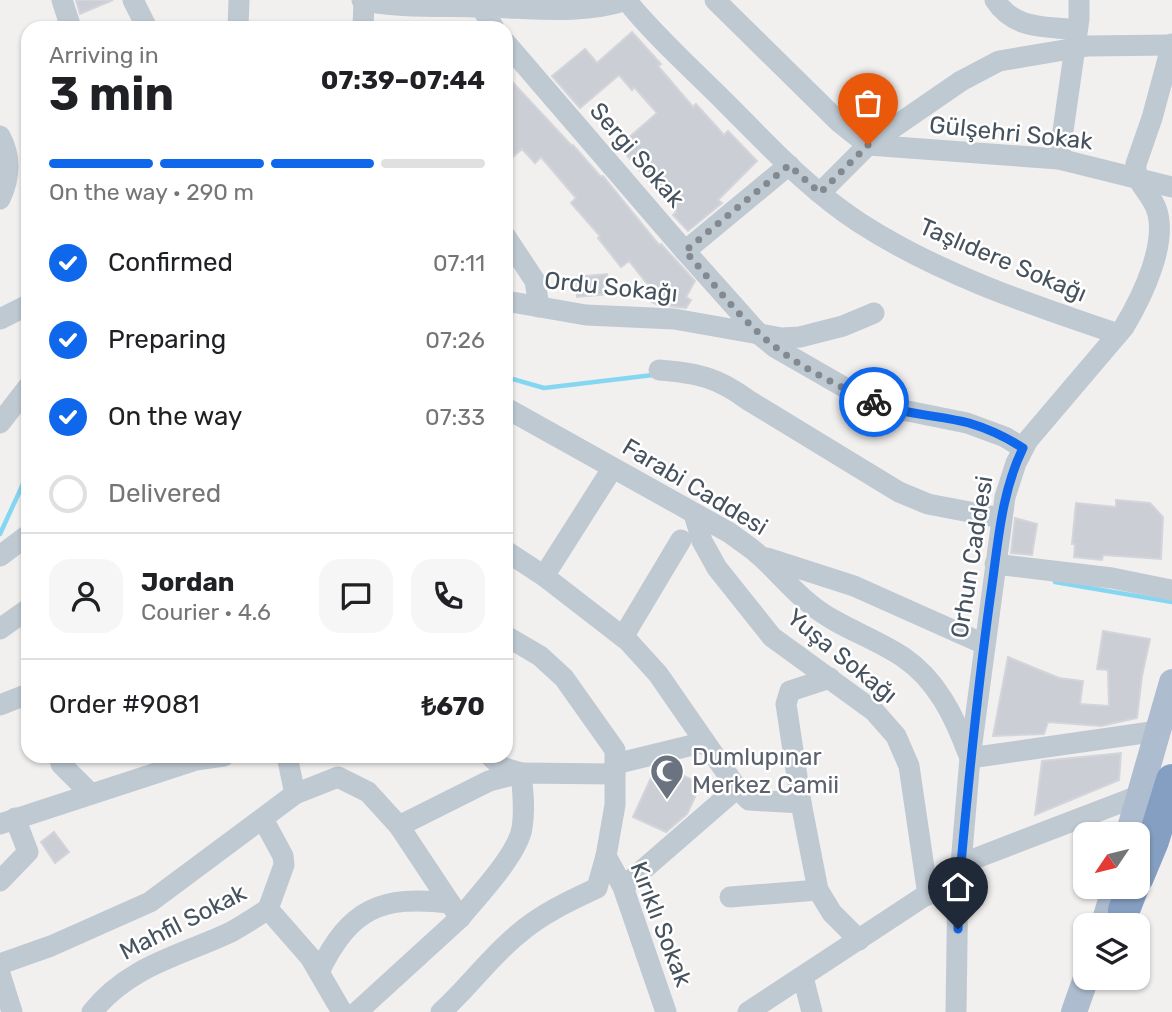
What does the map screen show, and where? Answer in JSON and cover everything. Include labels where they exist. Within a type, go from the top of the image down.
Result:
[{"type":"highway","points":[[1150,848],[1172,780]]},
{"type":"main road","points":[[1144,822],[1172,682]]},
{"type":"main road","points":[[1131,822],[1165,720]]},
{"type":"main road","points":[[1074,1012],[1082,990]]},
{"type":"main road","points":[[1092,1012],[1098,990]]},
{"type":"street","points":[[62,0],[69,21]]},
{"type":"street","points":[[133,0],[144,21]]},
{"type":"street","points":[[238,21],[239,0]]},
{"type":"street","points":[[363,21],[364,0],[481,3],[552,10],[599,8],[626,0]]},
{"type":"street","name":"Taşlıdere Sokağı","points":[[626,0],[789,165],[820,193],[859,222],[955,274],[1038,307],[1118,334]]},
{"type":"street","points":[[715,0],[839,122],[868,145]]},
{"type":"street","points":[[995,0],[1013,20],[1045,27],[1075,40],[1104,45],[1172,44],[1152,118],[1138,155],[1135,172],[1138,180]]},
{"type":"street","points":[[1059,159],[1079,0]]},
{"type":"street","points":[[481,3],[490,21]]},
{"type":"street","points":[[820,193],[868,145],[982,68],[1075,40]]},
{"type":"street","name":"Sergi Sokak","points":[[513,51],[760,335],[808,368],[874,402],[967,423],[1005,437],[1023,448]]},
{"type":"street","points":[[0,136],[8,162],[8,176],[0,199]]},
{"type":"street","name":"Gülşehri Sokak","points":[[868,145],[1059,159],[1172,187]]},
{"type":"street","points":[[685,251],[789,165]]},
{"type":"street","name":"Orhun Caddesi","points":[[970,758],[1001,519],[1010,477],[1023,448],[1040,424],[1118,334],[1133,312],[1159,238],[1156,207],[1138,180]]},
{"type":"street","points":[[513,248],[535,281],[539,307]]},
{"type":"street","name":"Ordu Sokağı","points":[[513,302],[586,315],[674,319],[782,338],[800,337],[843,326],[874,313]]},
{"type":"street","points":[[1,317],[21,308]]},
{"type":"street","points":[[659,370],[693,372],[727,384],[748,400],[899,492],[928,504],[1001,519]]},
{"type":"street","points":[[0,423],[21,396]]},
{"type":"street","name":"Farabi Caddesi","points":[[513,412],[730,533],[759,555],[809,603],[833,620],[902,657],[919,670],[942,698],[960,730],[970,758],[960,869],[956,1012]]},
{"type":"street","points":[[544,576],[612,469]]},
{"type":"street","name":"Yuşa Sokağı","points":[[694,514],[707,550],[749,610],[772,637],[874,712],[896,736],[909,766],[928,895]]},
{"type":"street","points":[[0,556],[21,540]]},
{"type":"street","points":[[623,637],[681,540]]},
{"type":"street","points":[[759,555],[855,586],[984,644]]},
{"type":"street","points":[[513,556],[623,637],[658,674],[737,788],[749,800],[801,803]]},
{"type":"street","points":[[995,564],[1112,578],[1171,590]]},
{"type":"street","points":[[0,629],[21,614]]},
{"type":"street","points":[[440,1012],[461,994],[515,936],[551,911],[597,888],[606,856],[615,805],[615,751],[564,678],[540,656],[513,640]]},
{"type":"street","points":[[830,678],[790,691],[786,704],[818,890],[832,913],[859,940]]},
{"type":"street","points":[[0,705],[21,697]]},
{"type":"street","points":[[970,758],[1165,720]]},
{"type":"street","points":[[399,826],[489,781],[521,773],[615,769],[705,742]]},
{"type":"street","points":[[61,763],[91,794]]},
{"type":"street","points":[[0,881],[28,852],[8,821],[187,763]]},
{"type":"street","points":[[288,763],[295,794]]},
{"type":"street","points":[[498,763],[521,773]]},
{"type":"street","points":[[357,1012],[455,910],[505,863],[522,831],[524,797],[521,773]]},
{"type":"street","points":[[0,964],[51,946],[150,902],[295,794],[338,777],[368,792],[399,826],[455,910]]},
{"type":"street","points":[[623,887],[737,788]]},
{"type":"street","points":[[748,1012],[928,895],[960,869],[1138,796]]},
{"type":"street","points":[[262,819],[284,864],[268,909],[310,957],[342,1012]]},
{"type":"street","name":"Kırıklı Sokak","points":[[606,856],[623,887],[666,1012]]},
{"type":"street","points":[[730,897],[818,890]]},
{"type":"street","points":[[319,972],[335,942],[359,916],[396,901],[417,899],[455,910]]},
{"type":"street","name":"Mahfil Sokak","points":[[92,1012],[134,974],[232,931],[268,909]]},
{"type":"street","points":[[0,974],[12,1012]]},
{"type":"street","points":[[803,977],[812,1012]]},
{"type":"building","points":[[76,0],[113,0],[80,14]]},
{"type":"building","points":[[632,32],[661,64],[658,66],[693,107],[696,104],[724,135],[728,131],[757,161],[718,200],[722,203],[688,231],[673,215],[676,212],[619,146],[657,113],[634,87],[632,90],[619,75],[580,108],[552,76],[585,49],[597,63]]},
{"type":"building","points":[[513,83],[601,177],[603,176],[659,245],[661,244],[695,281],[686,297],[691,300],[686,308],[652,302],[656,295],[629,261],[621,267],[598,238],[600,236],[571,203],[576,198],[541,157],[535,163],[522,149],[513,157]]},
{"type":"building","points":[[607,274],[609,294],[577,297],[576,277]]},
{"type":"building","points":[[1116,500],[1150,503],[1163,517],[1161,559],[1103,555],[1102,560],[1074,557],[1075,544],[1072,544],[1076,503],[1116,507]]},
{"type":"building","points":[[1015,518],[1037,524],[1032,555],[1011,553]]},
{"type":"building","points":[[1103,631],[1150,639],[1137,718],[1101,726],[1048,722],[1044,734],[993,736],[1008,657],[1059,678],[1083,681],[1080,704],[1109,706],[1108,670],[1097,669]]},
{"type":"building","points":[[1121,753],[1119,780],[1035,815],[1042,761]]},
{"type":"building","name":"Dumlupınar Merkez Camii","points":[[663,766],[701,784],[687,814],[666,832],[633,817],[656,767]]},
{"type":"building","points":[[54,832],[69,852],[55,863],[41,842]]},
{"type":"waterway","points":[[513,379],[544,388],[653,375]]},
{"type":"waterway","points":[[0,534],[21,488]]},
{"type":"waterway","points":[[1055,582],[1172,602]]},
{"type":"way so far","points":[[868,145],[836,174],[820,193],[789,165],[685,251],[760,335],[776,348],[874,402]]},
{"type":"place","name":"Dumlupınar Merkez Camii","points":[[667,801]]},
{"type":"route","points":[[874,402],[990,430],[1023,448],[1010,477],[1001,519],[970,758],[958,874],[958,929]]}]
